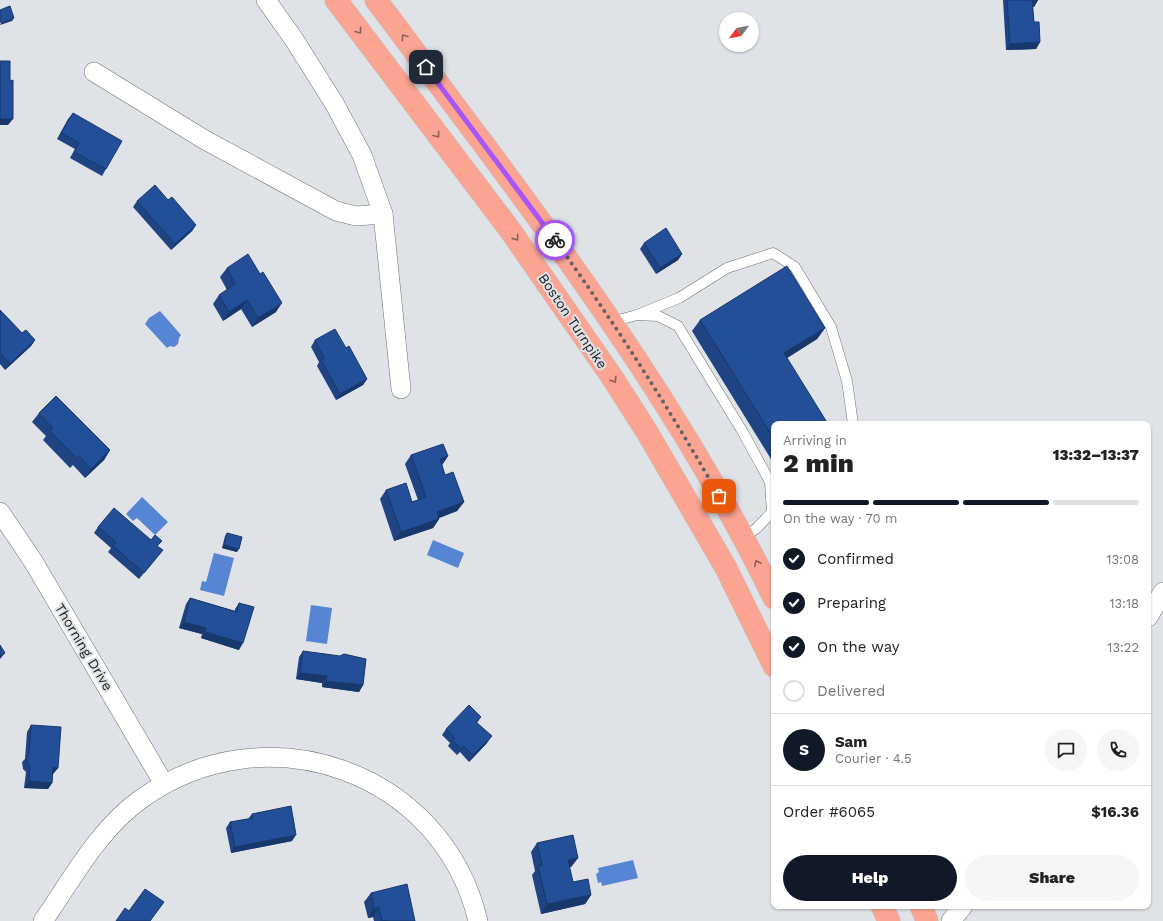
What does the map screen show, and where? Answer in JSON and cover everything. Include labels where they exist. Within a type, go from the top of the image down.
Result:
[{"type":"highway","name":"Boston Turnpike","points":[[336,0],[510,230],[612,378],[647,432],[726,568],[771,660]]},
{"type":"highway","points":[[376,0],[536,215],[611,322],[684,433],[743,538],[771,592]]},
{"type":"highway","points":[[883,909],[889,921]]},
{"type":"highway","points":[[922,909],[927,921]]},
{"type":"street","points":[[266,0],[293,38],[334,103],[362,155],[383,214],[401,388]]},
{"type":"street","points":[[94,72],[205,140],[336,211],[356,216],[383,214]]},
{"type":"street","name":"Thorning Drive","points":[[0,512],[29,555],[164,784]]},
{"type":"street","points":[[1151,612],[1163,592]]},
{"type":"street","points":[[43,921],[98,841],[118,819],[140,800],[164,784],[191,771],[219,762],[248,758],[277,757],[306,760],[334,767],[362,778],[393,796],[432,830],[449,854],[464,880],[478,921]]},
{"type":"street","points":[[952,921],[961,909]]},
{"type":"lane","points":[[611,322],[637,315],[679,298],[727,268],[773,253],[794,267],[831,327],[847,380],[853,421]]},
{"type":"lane","points":[[637,315],[658,316],[678,326],[744,434],[770,482],[771,492]]},
{"type":"lane","points":[[743,538],[757,528],[771,513]]},
{"type":"water","points":[[160,311],[181,335],[178,344],[174,347],[170,346],[167,348],[145,324],[149,318]]},
{"type":"water","points":[[142,497],[168,522],[155,535],[137,518],[133,521],[126,514]]},
{"type":"water","points":[[433,540],[464,553],[458,568],[427,555]]},
{"type":"water","points":[[214,553],[234,558],[224,596],[200,590],[202,581],[206,582]]},
{"type":"water","points":[[311,605],[332,608],[327,644],[306,641]]},
{"type":"water","points":[[633,860],[638,878],[602,886],[601,882],[598,883],[596,874],[599,872],[598,868]]},
{"type":"building","points":[[1007,0],[1038,0],[1032,1],[1034,22],[1039,22],[1040,42],[1010,44]]},
{"type":"building","points":[[10,6],[14,18],[1,23],[0,10]]},
{"type":"building","points":[[0,61],[10,61],[10,81],[13,80],[13,119],[0,119]]},
{"type":"building","points":[[73,113],[122,141],[106,169],[74,152],[79,143],[61,133]]},
{"type":"building","points":[[155,185],[168,200],[172,197],[196,225],[175,244],[137,201]]},
{"type":"building","points":[[666,228],[682,254],[660,268],[644,243]]},
{"type":"building","points":[[248,254],[260,274],[263,272],[282,303],[258,318],[247,300],[229,312],[219,295],[235,284],[227,268]]},
{"type":"building","points":[[787,266],[825,328],[784,353],[826,421],[771,421],[771,434],[700,320]]},
{"type":"building","points":[[0,310],[22,333],[26,330],[35,340],[10,364],[0,353]]},
{"type":"building","points":[[335,329],[346,348],[349,346],[367,379],[340,394],[321,360],[324,358],[315,340]]},
{"type":"building","points":[[56,396],[110,450],[91,469],[79,456],[77,459],[50,431],[53,428],[39,413]]},
{"type":"building","points":[[443,444],[448,456],[440,459],[445,475],[453,472],[464,502],[437,512],[439,519],[401,532],[386,490],[406,483],[412,502],[426,497],[411,455]]},
{"type":"building","points":[[114,508],[151,540],[155,535],[162,541],[157,546],[163,550],[144,573],[113,546],[116,542],[98,527]]},
{"type":"building","points":[[227,533],[242,537],[239,549],[224,545]]},
{"type":"building","points":[[190,598],[237,612],[239,603],[254,607],[243,643],[205,632],[206,628],[184,622]]},
{"type":"building","points":[[0,645],[5,653],[0,656]]},
{"type":"building","points":[[303,651],[340,656],[344,654],[366,659],[363,685],[326,681],[327,676],[300,673]]},
{"type":"building","points":[[469,705],[481,717],[476,722],[492,736],[473,755],[464,746],[462,749],[452,740],[455,738],[446,729]]},
{"type":"building","points":[[31,725],[61,727],[58,768],[53,767],[52,783],[29,781],[30,766],[27,763],[27,756],[29,753]]},
{"type":"building","points":[[291,806],[296,835],[235,847],[230,822],[253,818],[252,814]]},
{"type":"building","points":[[573,835],[578,858],[568,860],[573,882],[588,879],[591,895],[547,904],[538,866],[542,865],[537,843]]},
{"type":"building","points":[[407,884],[415,921],[382,921],[379,907],[374,909],[371,893]]},
{"type":"building","points":[[145,889],[164,902],[150,921],[116,921],[125,908],[129,911]]},
{"type":"way so far","points":[[555,240],[587,285],[684,433],[719,496]]},
{"type":"route","points":[[426,67],[555,240]]}]
